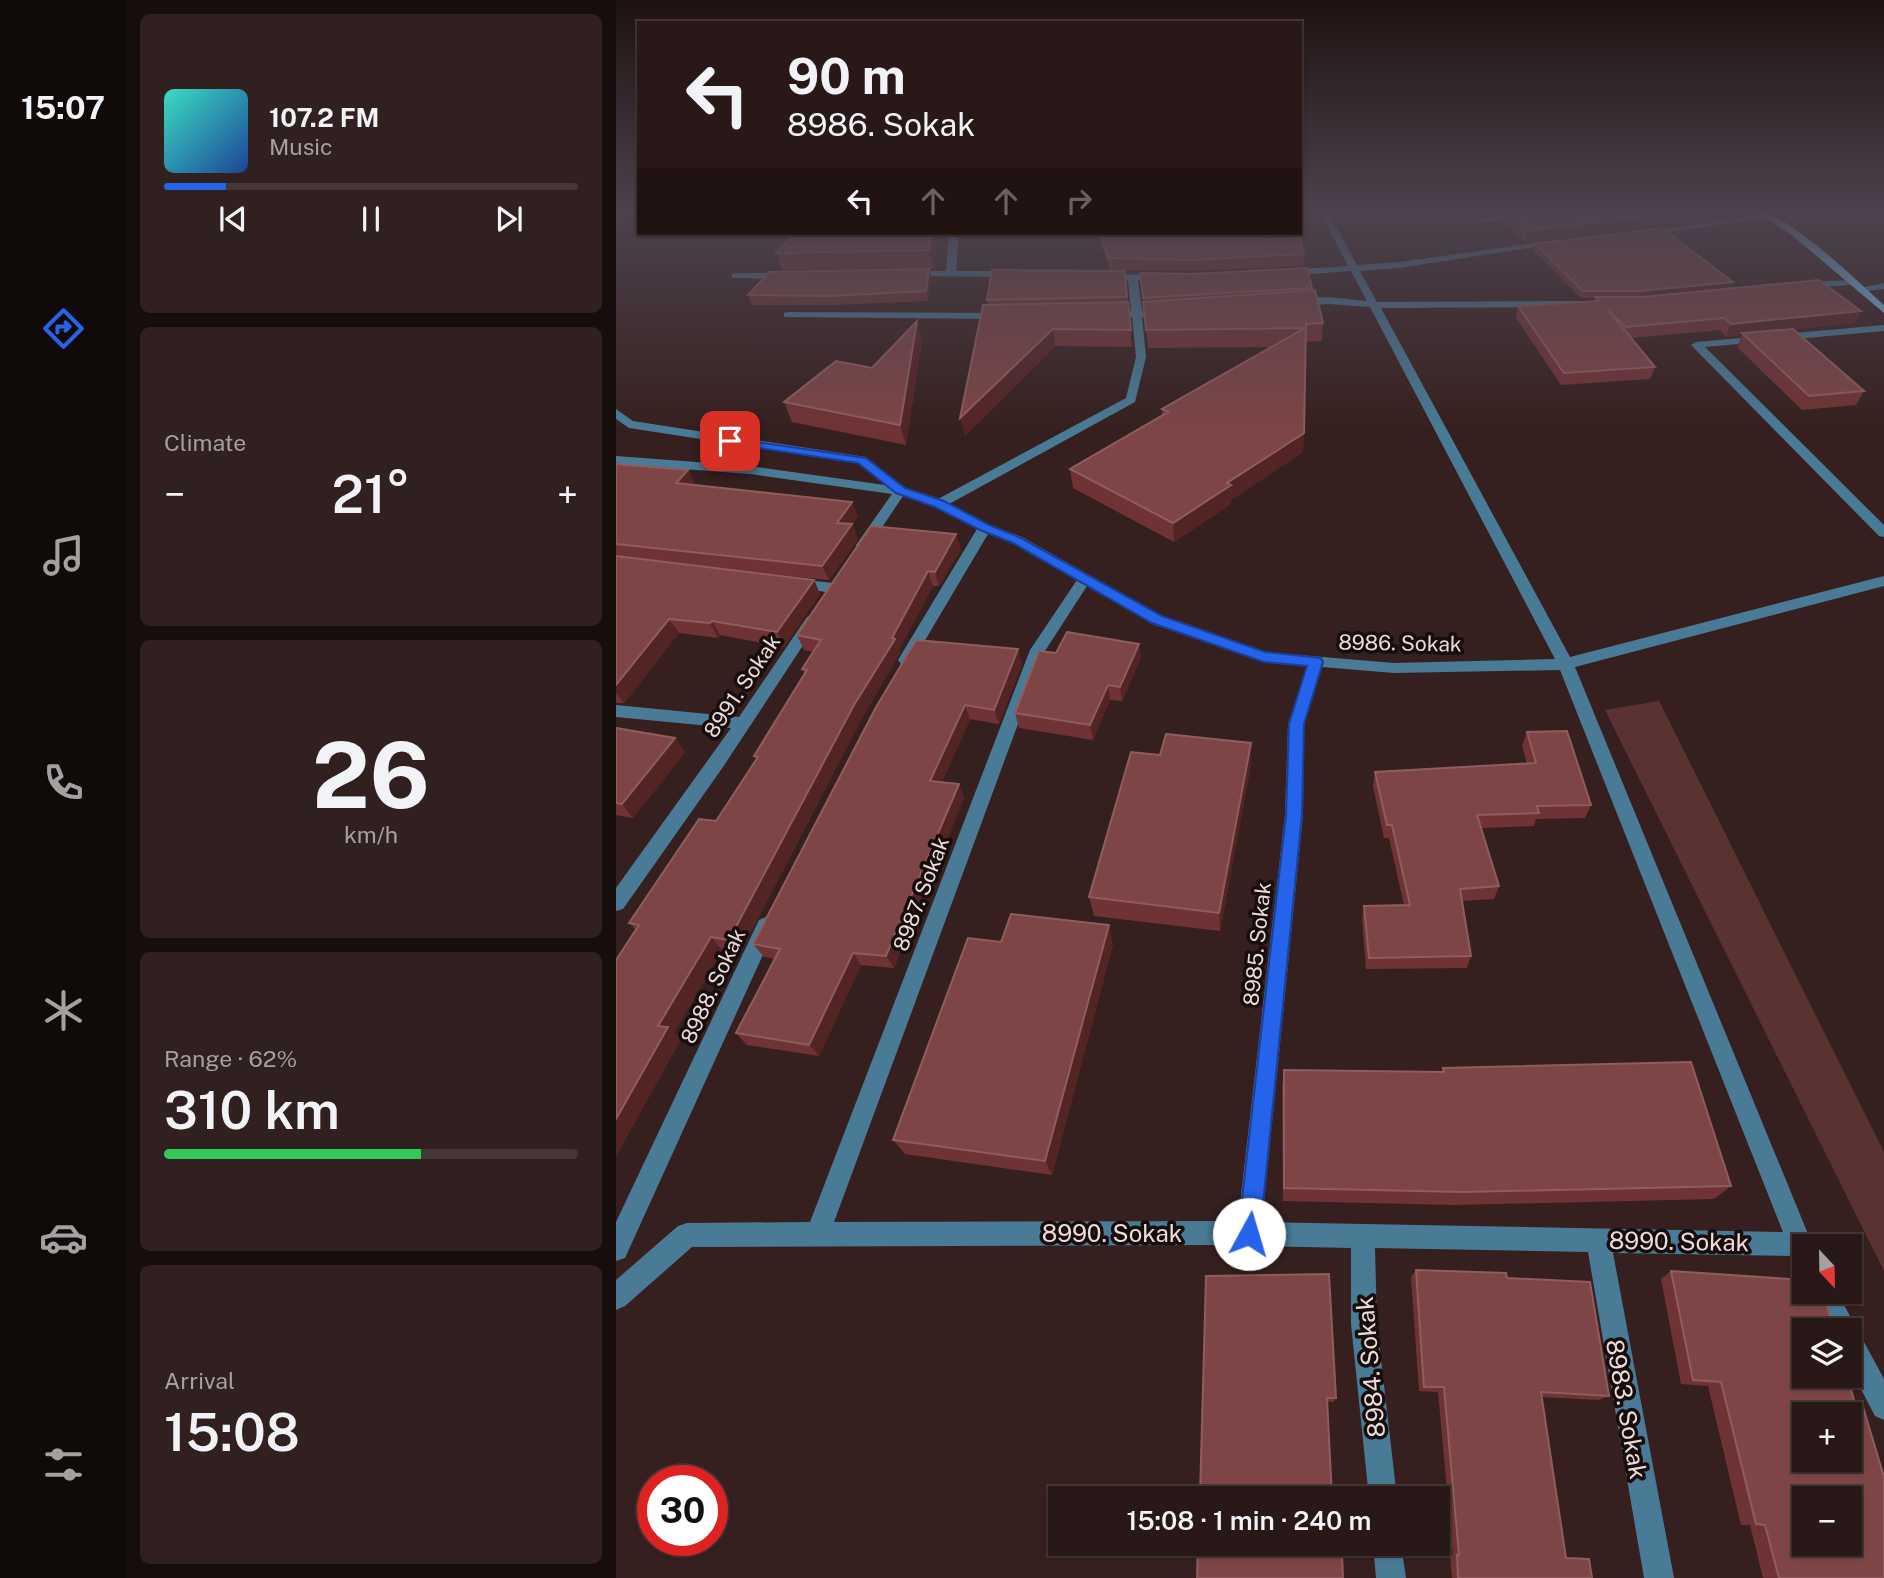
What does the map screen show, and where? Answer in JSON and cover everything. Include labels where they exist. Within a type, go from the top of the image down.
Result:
[{"type":"main road","points":[[1852,284],[1884,310]]},
{"type":"street","points":[[939,504],[1131,400],[1142,357],[1134,284]]},
{"type":"street","points":[[1362,284],[1566,664],[1796,1234]]},
{"type":"street","points":[[1784,287],[1884,286]]},
{"type":"street","points":[[1280,305],[1328,301],[1374,306],[1596,304]]},
{"type":"street","points":[[1098,315],[1174,312]]},
{"type":"street","points":[[788,315],[1016,316]]},
{"type":"street","points":[[1884,328],[1696,345],[1884,533]]},
{"type":"street","name":"8986. Sokak","points":[[616,414],[629,424],[862,460],[900,491]]},
{"type":"street","name":"8986. Sokak","points":[[616,460],[750,470],[900,491],[939,504],[985,528],[1017,540],[1157,620],[1264,657],[1316,662],[1394,668],[1566,664],[1884,581]]},
{"type":"street","points":[[856,556],[900,491]]},
{"type":"street","points":[[898,675],[985,528]]},
{"type":"street","name":"8987. Sokak","points":[[818,1234],[1038,650],[1085,579]]},
{"type":"street","name":"8991. Sokak","points":[[616,903],[743,723],[829,594],[779,582]]},
{"type":"street","name":"8985. Sokak","points":[[1249,1234],[1294,815],[1296,724],[1316,662]]},
{"type":"street","points":[[616,711],[743,723]]},
{"type":"street","name":"8988. Sokak","points":[[616,1249],[777,904]]},
{"type":"street","name":"8990. Sokak","points":[[616,1297],[687,1235],[1249,1234],[1598,1240],[1792,1249]]},
{"type":"street","name":"8984. Sokak","points":[[1363,1236],[1364,1324],[1382,1486]]},
{"type":"street","name":"8983. Sokak","points":[[1598,1240],[1659,1578]]},
{"type":"street","points":[[1862,1364],[1884,1407]]},
{"type":"street","points":[[1388,1556],[1391,1578]]},
{"type":"shaded area","points":[[1659,701],[1884,1152],[1884,1271],[1605,710]]},
{"type":"building","points":[[758,284],[927,284],[926,291],[831,296],[748,295]]},
{"type":"building","points":[[990,284],[1126,284],[1127,297],[987,300]]},
{"type":"building","points":[[1141,284],[1311,284],[1312,288],[1143,298]]},
{"type":"building","points":[[1575,284],[1716,284],[1640,291],[1583,291]]},
{"type":"building","points":[[1781,284],[1824,284],[1861,311],[1731,324],[1724,318],[1626,327],[1608,310],[1655,367],[1564,373],[1518,306],[1599,301],[1595,297],[1642,297]]},
{"type":"building","points":[[1315,290],[1323,323],[1306,324],[1304,433],[1227,483],[1231,485],[1173,523],[1070,469],[1168,412],[1162,409],[1305,328],[1146,330],[1143,302]]},
{"type":"building","points":[[1128,302],[1131,330],[1053,329],[960,418],[983,305]]},
{"type":"building","points":[[917,321],[900,425],[784,402],[836,361],[872,368]]},
{"type":"building","points":[[1793,329],[1864,391],[1809,396],[1742,333]]},
{"type":"building","points":[[616,464],[688,470],[676,483],[852,502],[837,523],[852,524],[822,566],[616,544]]},
{"type":"building","points":[[871,526],[956,534],[935,572],[928,571],[892,638],[895,639],[854,705],[729,940],[711,937],[658,1026],[668,1027],[616,1119],[616,960],[639,925],[629,923],[699,819],[716,821],[758,757],[754,756],[807,670],[802,669],[821,640],[797,635]]},
{"type":"building","points":[[616,556],[814,580],[777,632],[712,621],[669,619],[616,685]]},
{"type":"building","points":[[1067,632],[1139,644],[1120,687],[1108,685],[1090,725],[1015,713],[1039,651],[1056,653]]},
{"type":"building","points":[[916,640],[1018,649],[994,710],[965,705],[930,781],[959,784],[886,956],[853,953],[809,1045],[736,1033],[780,949],[753,944],[875,709]]},
{"type":"building","points":[[616,728],[675,738],[622,804],[616,803]]},
{"type":"building","points":[[1567,731],[1591,805],[1537,806],[1539,813],[1477,815],[1499,886],[1460,889],[1471,956],[1369,958],[1364,906],[1410,905],[1392,825],[1387,825],[1375,772],[1536,763],[1527,732]]},
{"type":"building","points":[[1166,734],[1251,743],[1219,913],[1089,897],[1131,752],[1160,755]]},
{"type":"building","points":[[1011,914],[1109,925],[1045,1161],[893,1140],[968,938],[1001,942]]},
{"type":"building","points":[[1691,1062],[1731,1186],[1463,1192],[1284,1188],[1284,1070],[1444,1072],[1443,1068]]},
{"type":"building","points":[[1416,1270],[1506,1273],[1507,1278],[1590,1282],[1609,1396],[1541,1392],[1566,1558],[1589,1559],[1592,1578],[1458,1578],[1459,1555],[1444,1387],[1424,1387]]},
{"type":"building","points":[[1671,1271],[1792,1279],[1792,1304],[1826,1304],[1831,1318],[1792,1318],[1792,1388],[1850,1388],[1855,1402],[1792,1402],[1792,1472],[1862,1472],[1863,1407],[1884,1477],[1884,1578],[1779,1578],[1765,1525],[1756,1524],[1721,1382],[1693,1380]]},
{"type":"building","points":[[1329,1274],[1336,1398],[1327,1398],[1331,1486],[1200,1486],[1206,1276]]},
{"type":"building","points":[[1198,1556],[1342,1556],[1343,1578],[1197,1578]]},
{"type":"route","points":[[730,441],[862,460],[900,491],[939,504],[985,528],[1017,540],[1157,620],[1264,657],[1316,662],[1296,724],[1294,815],[1249,1234]]}]
